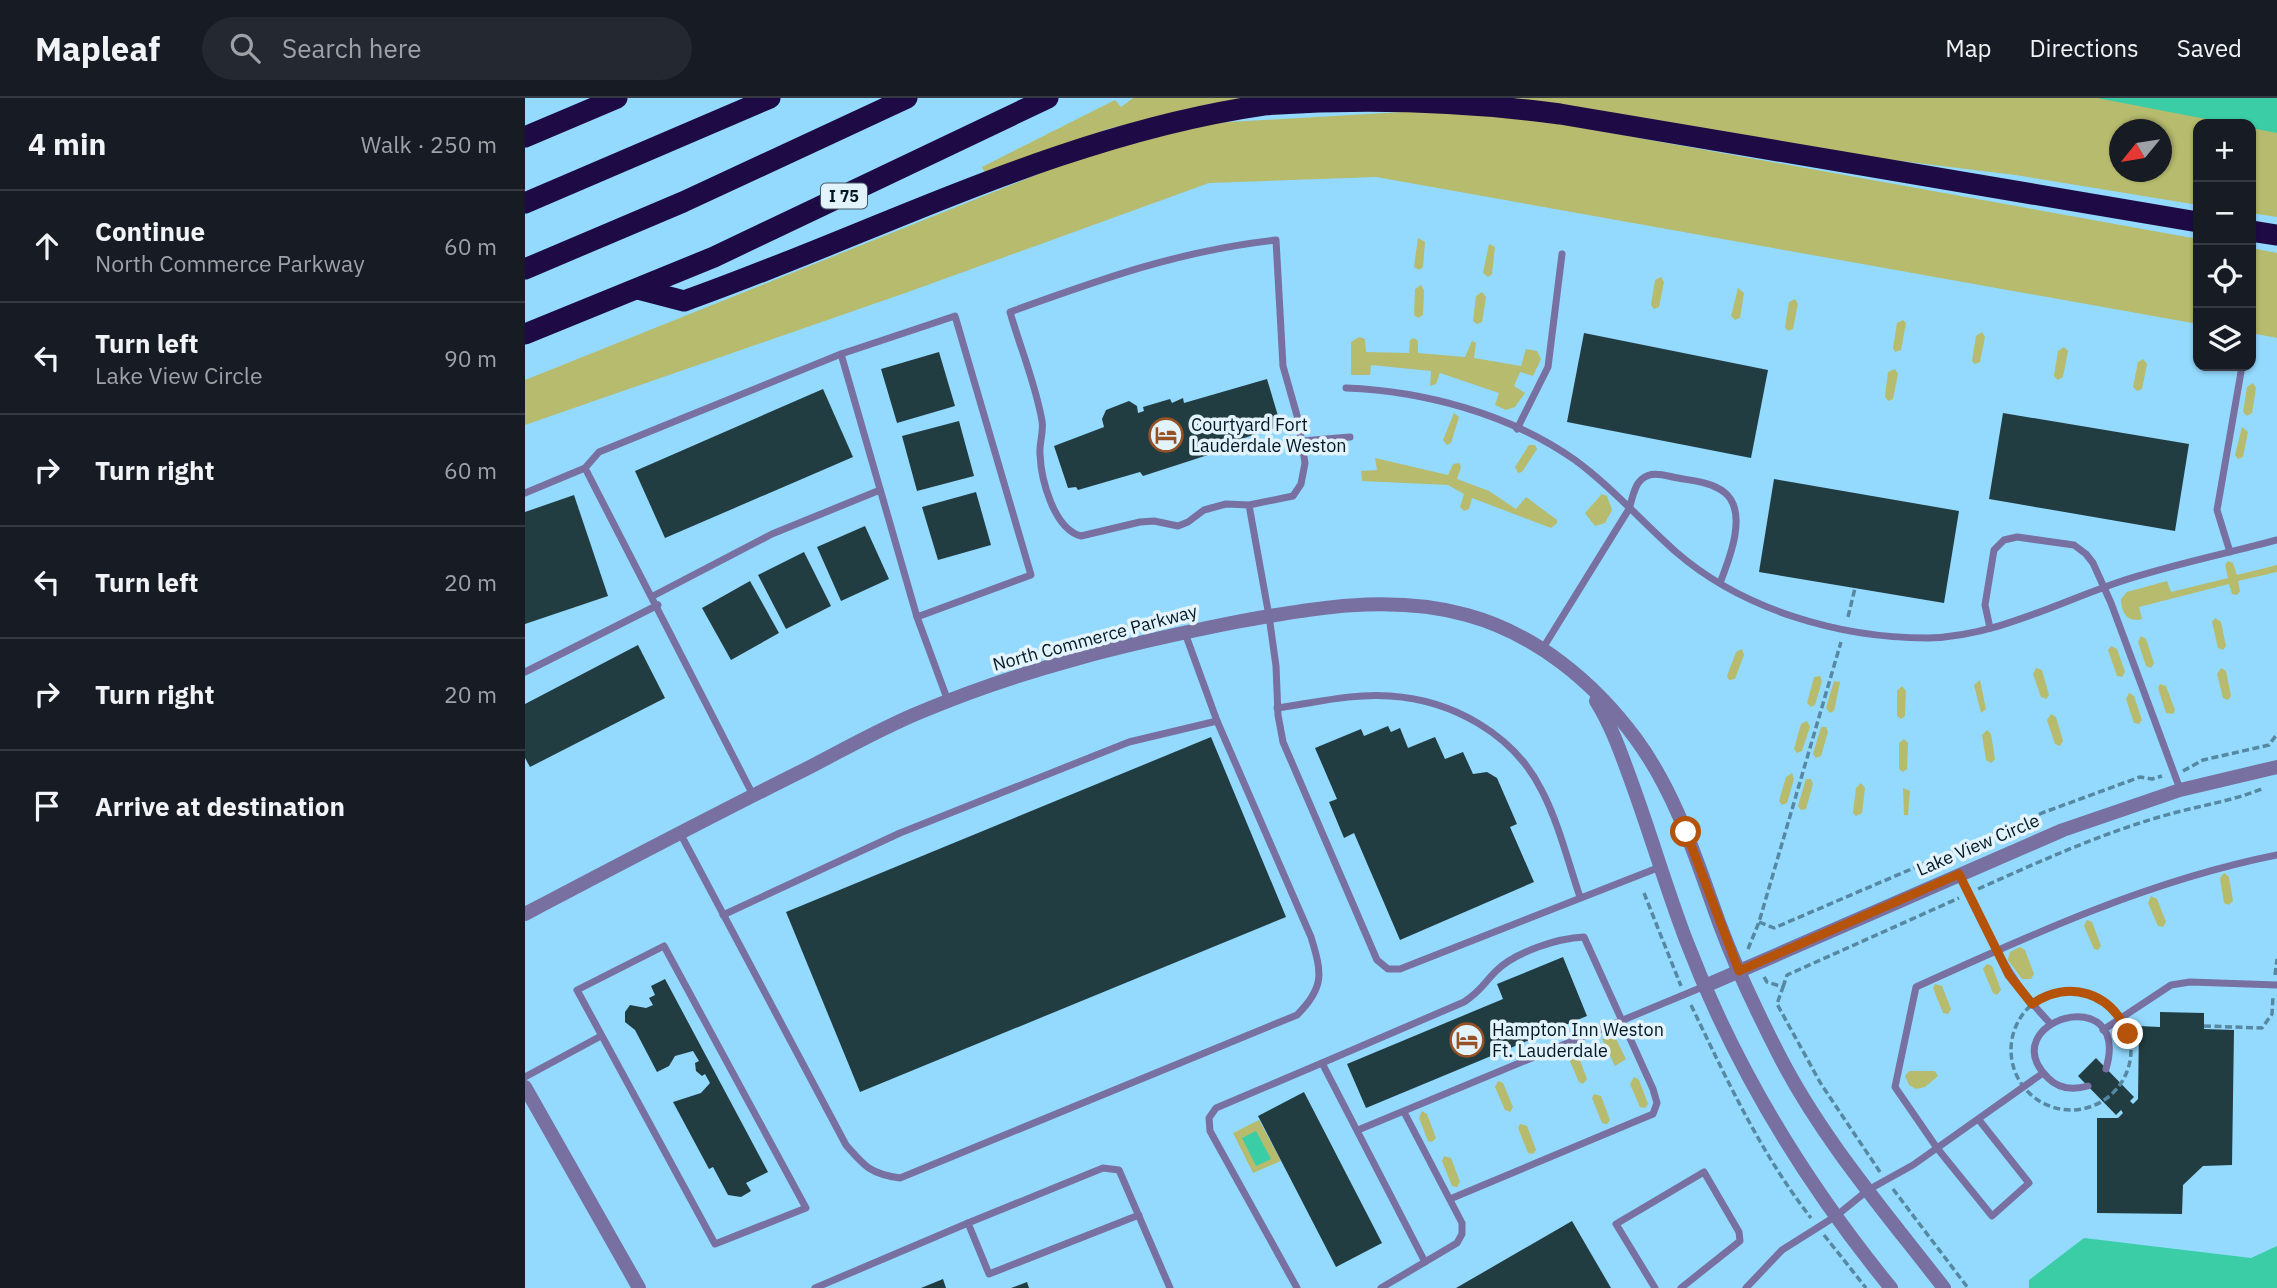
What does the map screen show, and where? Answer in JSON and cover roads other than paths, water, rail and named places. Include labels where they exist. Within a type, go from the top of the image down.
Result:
[{"type":"highway","points":[[525,137],[617,98]]},
{"type":"highway","points":[[525,203],[770,98]]},
{"type":"highway","points":[[525,269],[683,202],[907,98]]},
{"type":"highway","name":"I 75","points":[[525,334],[639,289],[921,161],[1048,98]]},
{"type":"highway","points":[[639,289],[684,300],[1119,136],[1194,117],[1267,105],[1357,99],[1455,100],[1560,114],[2193,221]]},
{"type":"highway","points":[[2256,232],[2277,234]]},
{"type":"street","name":"North Commerce Parkway","points":[[525,915],[679,832],[921,711],[1078,659],[1185,632],[1269,616],[1351,605],[1428,607],[1466,615],[1506,629],[1543,648],[1581,680],[1636,739],[1657,771],[1686,832],[1739,971],[1779,1056],[1830,1139],[1944,1288]]},
{"type":"street","name":"North Commerce Parkway","points":[[1581,680],[1602,711],[1621,751],[1660,867],[1705,986],[1766,1107],[1836,1216],[1891,1288]]},
{"type":"street","name":"Lake View Circle","points":[[1705,986],[2063,830],[2180,790],[2277,767]]},
{"type":"street","points":[[525,1087],[639,1288]]},
{"type":"lane","points":[[1276,240],[1283,366],[1305,463],[1301,484],[1293,496],[1249,505],[1226,504],[1204,509],[1178,526],[1154,521],[1081,536],[1070,533],[1060,522],[1044,476],[1039,452],[1042,422],[1010,312],[1147,264],[1229,245],[1276,240]]},
{"type":"lane","points":[[1517,429],[1548,367],[1562,254]]},
{"type":"lane","points":[[525,493],[585,468],[599,452],[841,354],[955,317],[1031,575],[917,617]]},
{"type":"lane","points":[[841,354],[917,617],[948,701]]},
{"type":"lane","points":[[2230,552],[2217,510],[2241,372]]},
{"type":"lane","points":[[1346,388],[1384,389],[1432,399],[1517,429],[1573,459],[1678,554],[1720,583],[1771,610],[1845,628],[1898,637],[1930,638],[1990,628],[2103,588],[2277,540]]},
{"type":"lane","points":[[1302,441],[1350,437]]},
{"type":"lane","points":[[585,468],[753,795]]},
{"type":"lane","points":[[1543,648],[1629,509],[1642,479],[1654,474],[1710,484],[1726,493],[1734,507],[1737,521],[1720,583]]},
{"type":"lane","points":[[653,597],[772,534],[880,490]]},
{"type":"lane","points":[[1249,505],[1269,616],[1276,666],[1277,708],[1283,742],[1377,960],[1388,969],[1400,969],[1660,867]]},
{"type":"lane","points":[[1990,628],[1985,605],[1994,550],[2004,540],[2017,537],[2074,545],[2093,563],[2180,790]]},
{"type":"lane","points":[[525,672],[657,605]]},
{"type":"lane","points":[[679,832],[846,1145],[862,1164],[877,1174],[900,1178],[1297,1015],[1311,1001],[1320,985],[1319,962],[1311,937],[1217,721],[1185,632]]},
{"type":"lane","points":[[1277,708],[1388,695],[1429,702],[1464,715],[1495,733],[1522,760],[1542,789],[1580,898]]},
{"type":"lane","points":[[723,915],[900,833],[1129,742],[1217,721]]},
{"type":"lane","points":[[1979,1120],[2029,1183],[1992,1216],[1937,1148],[1895,1087],[1916,987],[2113,902],[2242,862],[2277,855]]},
{"type":"lane","points":[[1959,874],[2009,975],[2050,1023]]},
{"type":"lane","points":[[1297,1288],[1210,1131],[1209,1118],[1216,1108],[1464,1002],[1482,990],[1497,969],[1521,955],[1569,938],[1584,937],[1653,1089],[1657,1103],[1653,1114],[1450,1199]]},
{"type":"lane","points":[[664,946],[806,1208],[715,1244],[601,1036],[577,990],[664,946]]},
{"type":"lane","points":[[2103,1030],[2171,985],[2190,982],[2276,984]]},
{"type":"lane","points":[[1358,1130],[1623,1023],[1705,986]]},
{"type":"lane","points":[[2088,1086],[2067,1088],[2053,1083],[2043,1073],[2036,1046],[2041,1033],[2050,1023],[2063,1016],[2078,1015],[2092,1020],[2103,1030],[2109,1044],[2106,1069]]},
{"type":"lane","points":[[525,1077],[601,1036]]},
{"type":"lane","points":[[1322,1063],[1425,1262]]},
{"type":"lane","points":[[1746,1288],[1782,1250],[1836,1216],[1868,1190],[1979,1120],[2043,1073]]},
{"type":"lane","points":[[1381,1288],[1457,1243],[1462,1234],[1462,1223],[1404,1112]]},
{"type":"lane","points":[[815,1288],[1103,1168],[1119,1170],[1170,1288]]},
{"type":"lane","points":[[1655,1288],[1616,1224],[1704,1172],[1739,1231],[1740,1241],[1681,1288]]},
{"type":"lane","points":[[968,1223],[989,1274],[1139,1215]]},
{"type":"place","name":"Courtyard Fort Lauderdale Weston","points":[[1166,435]]},
{"type":"place","name":"Hampton Inn Weston Ft. Lauderdale","points":[[1467,1040]]}]
